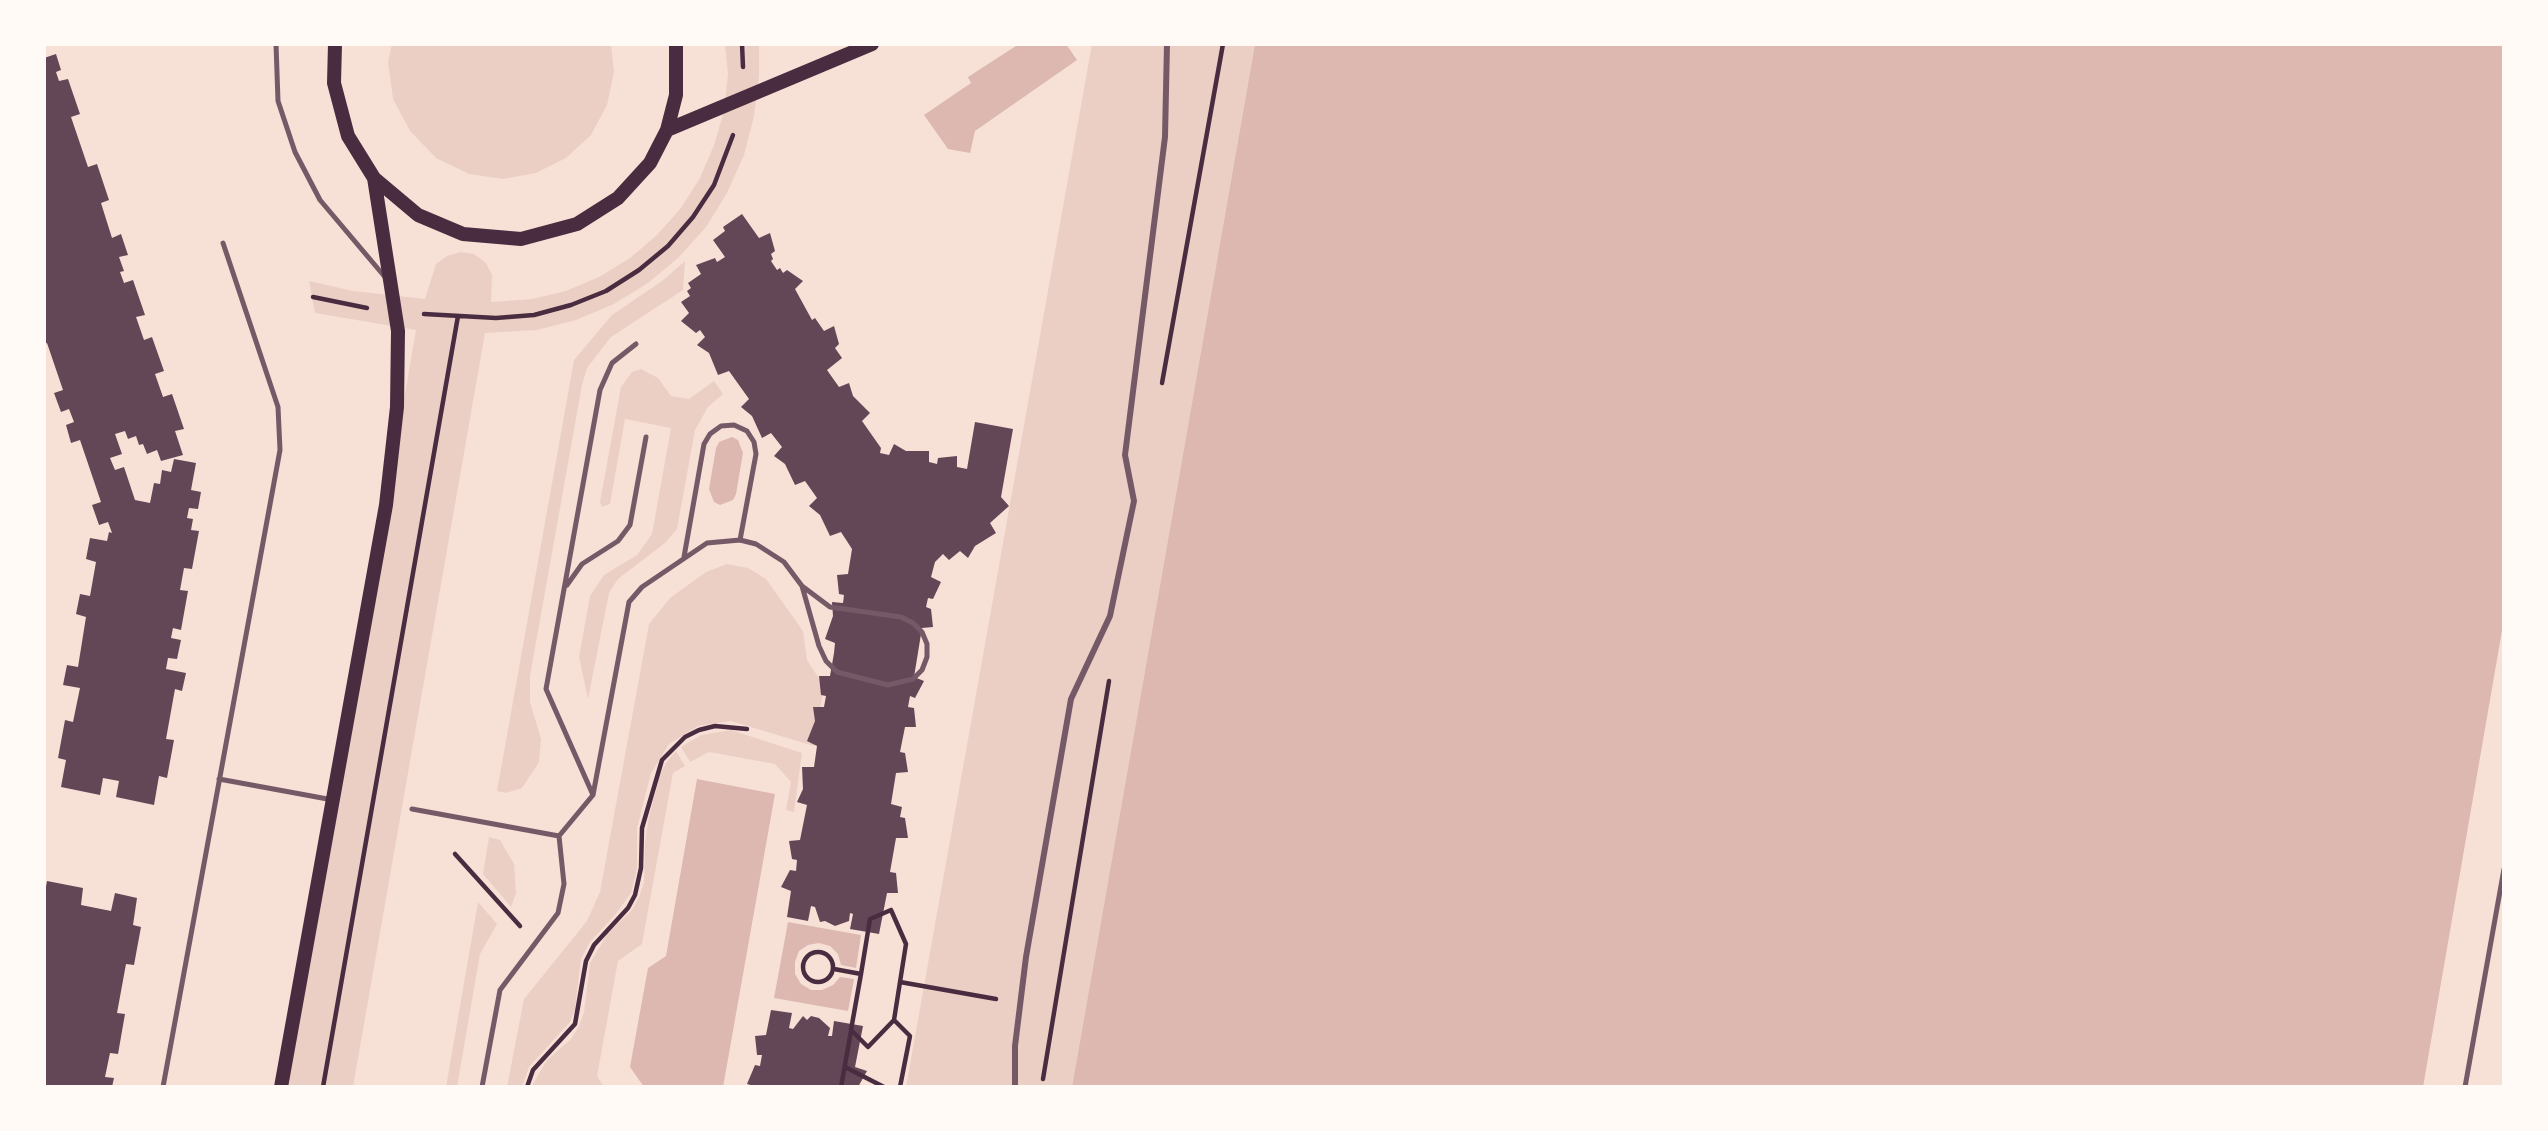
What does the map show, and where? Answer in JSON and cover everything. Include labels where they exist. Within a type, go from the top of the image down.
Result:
[{"type":"main road","points":[[335,44],[334,83],[348,136],[374,178],[418,215],[463,234],[521,239],[577,225],[618,198],[650,163],[667,130],[676,95],[676,44]]},
{"type":"main road","points":[[667,130],[872,44]]},
{"type":"main road","points":[[281,1087],[386,505],[397,407],[398,331],[394,287],[374,178]]},
{"type":"street","points":[[1015,1087],[1015,1046],[1020,1003],[1071,699],[1110,616],[1134,500],[1125,455],[1165,137],[1167,44]]},
{"type":"lane","points":[[276,44],[278,101],[295,152],[320,200],[394,287]]},
{"type":"lane","points":[[163,1087],[280,450],[281,429],[272,386],[223,243]]},
{"type":"lane","points":[[593,795],[546,689],[600,390],[612,363],[636,344]]},
{"type":"lane","points":[[684,557],[704,444],[710,434],[721,426],[734,425],[747,431],[754,442],[756,454],[740,540]]},
{"type":"lane","points":[[564,591],[582,564],[618,541],[630,525],[646,437]]},
{"type":"lane","points":[[482,1087],[500,990],[558,913],[563,900],[559,836],[593,795],[628,602],[642,587],[708,543],[740,540],[771,551],[784,562],[803,586],[830,607],[901,617],[912,623],[922,632],[927,644],[927,657],[922,670],[913,679],[888,685],[837,672],[826,661],[819,646],[803,586]]},
{"type":"lane","points":[[219,779],[333,800]]},
{"type":"lane","points":[[412,809],[559,836]]},
{"type":"lane","points":[[2465,1087],[2504,869]]},
{"type":"path","points":[[323,1087],[458,316]]},
{"type":"path","points":[[527,1087],[533,1070],[575,1024],[584,970],[594,944],[628,908],[635,895],[641,868],[642,828],[662,760],[685,737],[699,730],[715,726],[747,729]]},
{"type":"path","points":[[455,854],[534,942]]},
{"type":"path","points":[[841,1087],[870,919],[891,910],[906,944],[894,1020],[867,1047],[851,1030]]},
{"type":"path","points":[[816,951],[825,953],[832,960],[834,969],[829,978],[820,982],[810,980],[804,973],[802,963],[807,955],[816,951]]},
{"type":"path","points":[[834,969],[860,975]]},
{"type":"path","points":[[900,982],[1020,1003]]},
{"type":"path","points":[[894,1020],[910,1036],[901,1087]]},
{"type":"path","points":[[845,1068],[884,1087]]},
{"type":"shaded area","points":[[392,44],[611,44],[614,72],[607,105],[591,135],[566,158],[536,173],[503,179],[469,174],[436,158],[410,131],[393,99],[388,62]]},
{"type":"shaded area","points":[[725,44],[759,44],[759,76],[754,116],[744,155],[727,193],[706,227],[679,257],[648,283],[614,304],[576,320],[537,330],[485,333],[353,1087],[285,1087],[416,330],[315,313],[309,281],[353,291],[425,299],[436,264],[447,256],[460,252],[474,254],[486,263],[492,275],[491,302],[532,299],[566,291],[599,277],[630,258],[657,235],[681,208],[700,178],[724,111],[728,74]]},
{"type":"shaded area","points":[[1019,44],[1066,44],[1077,60],[975,131],[970,153],[948,149],[924,115],[971,83],[968,77]]},
{"type":"shaded area","points":[[1092,44],[1255,44],[1072,1087],[906,1087]]},
{"type":"shaded area","points":[[1255,44],[2504,44],[2504,619],[2423,1087],[1072,1087]]},
{"type":"shaded area","points":[[685,261],[683,290],[611,337],[587,368],[530,676],[530,702],[541,739],[539,762],[522,788],[506,793],[497,791],[574,360],[612,315],[662,281]]},
{"type":"shaded area","points":[[641,369],[658,378],[671,396],[689,399],[714,381],[723,394],[708,407],[695,430],[677,529],[665,543],[618,579],[609,593],[588,699],[579,657],[590,596],[604,575],[637,555],[652,534],[671,428],[625,419],[610,504],[602,507],[600,502],[621,387],[632,372]]},
{"type":"shaded area","points":[[732,437],[738,440],[743,453],[736,494],[733,500],[720,505],[714,502],[709,489],[716,448],[719,442]]},
{"type":"shaded area","points":[[727,564],[748,568],[766,579],[803,631],[807,660],[824,686],[814,746],[731,721],[698,726],[669,744],[651,773],[637,828],[637,868],[631,893],[590,942],[581,959],[575,1009],[570,1022],[529,1067],[522,1087],[507,1087],[524,999],[587,921],[600,892],[649,624],[670,598],[706,572]]},
{"type":"shaded area","points":[[731,730],[802,753],[794,812],[786,810],[791,782],[775,764],[709,752],[690,762],[681,747],[701,735]]},
{"type":"shaded area","points":[[676,751],[685,766],[673,773],[642,944],[618,961],[597,1076],[604,1087],[531,1087],[547,1060],[571,1039],[579,1026],[584,1012],[590,963],[608,933],[632,910],[639,897],[644,882],[645,841],[649,817],[660,775]]},
{"type":"shaded area","points":[[697,779],[775,794],[723,1087],[644,1087],[630,1067],[648,968],[666,956]]},
{"type":"shaded area","points":[[489,837],[500,840],[514,864],[516,893],[511,907],[483,874]]},
{"type":"shaded area","points":[[478,902],[497,924],[480,954],[457,1087],[446,1087]]},
{"type":"shaded area","points":[[788,922],[861,935],[856,968],[841,965],[838,954],[830,946],[819,943],[808,945],[799,951],[795,962],[795,974],[801,984],[811,990],[822,990],[833,985],[840,977],[854,979],[848,1011],[774,998]]},
{"type":"building","points":[[56,54],[61,70],[56,72],[59,81],[68,79],[80,114],[71,117],[88,167],[97,164],[109,200],[101,203],[112,238],[121,234],[128,255],[119,257],[124,271],[120,272],[124,283],[133,280],[145,315],[136,317],[144,340],[152,337],[164,371],[155,374],[163,397],[172,394],[184,429],[175,431],[183,455],[161,461],[157,450],[147,454],[143,444],[139,445],[136,436],[128,439],[125,431],[115,434],[122,454],[110,458],[115,470],[124,467],[135,500],[150,503],[154,483],[160,484],[162,470],[171,472],[174,459],[196,463],[191,490],[201,492],[198,509],[189,508],[187,518],[193,519],[191,530],[199,531],[192,569],[184,568],[180,590],[188,591],[181,630],[173,628],[171,638],[181,640],[177,659],[168,658],[166,669],[186,673],[182,691],[175,689],[166,739],[174,740],[167,778],[159,776],[154,805],[116,797],[119,781],[103,778],[100,795],[61,787],[66,760],[58,758],[65,720],[73,722],[80,688],[63,685],[67,665],[78,667],[86,617],[76,614],[80,594],[90,596],[96,562],[86,559],[90,538],[107,541],[109,532],[112,533],[108,522],[99,525],[92,505],[101,502],[80,440],[71,443],[66,425],[74,422],[69,409],[61,412],[54,393],[63,390],[47,343],[44,344],[44,58]]},
{"type":"building","points":[[742,214],[759,238],[770,233],[775,251],[771,254],[771,261],[777,270],[780,268],[783,273],[787,270],[803,281],[795,289],[812,320],[815,318],[824,331],[834,326],[839,344],[835,348],[842,358],[827,370],[839,387],[849,383],[853,396],[870,413],[862,421],[881,448],[880,453],[889,455],[894,444],[906,451],[929,451],[929,462],[937,464],[938,458],[957,456],[957,467],[967,469],[975,422],[1013,429],[1001,497],[1009,506],[990,523],[996,533],[975,546],[968,558],[960,551],[949,560],[943,554],[935,562],[931,577],[941,582],[933,599],[928,598],[926,607],[931,609],[933,627],[922,628],[914,677],[924,681],[915,698],[910,696],[908,707],[914,708],[916,727],[905,727],[900,752],[905,753],[908,772],[896,773],[891,804],[902,807],[900,817],[905,818],[908,838],[896,838],[890,872],[896,873],[898,893],[887,893],[879,934],[850,929],[853,914],[850,913],[849,921],[835,926],[825,921],[820,922],[815,907],[811,906],[808,921],[787,917],[791,891],[781,887],[790,870],[796,871],[797,860],[792,859],[789,841],[800,840],[807,805],[797,802],[803,789],[802,767],[814,767],[817,746],[807,741],[815,721],[813,707],[824,707],[826,696],[821,695],[819,676],[830,676],[835,643],[825,639],[833,616],[832,602],[843,603],[844,595],[839,594],[837,575],[848,574],[852,549],[841,532],[830,536],[820,515],[809,506],[817,498],[805,481],[795,485],[785,464],[774,456],[782,447],[771,433],[762,438],[752,416],[741,407],[749,399],[729,371],[718,375],[709,353],[697,345],[705,337],[700,330],[696,333],[681,321],[689,313],[681,302],[690,296],[687,291],[691,288],[688,283],[701,274],[696,265],[715,258],[717,262],[725,257],[713,240],[725,231],[723,227]]},
{"type":"building","points":[[47,881],[83,888],[81,905],[111,911],[115,893],[137,898],[133,925],[141,927],[134,965],[126,964],[117,1013],[125,1014],[118,1054],[110,1053],[105,1077],[114,1078],[112,1087],[44,1087],[44,897]]},
{"type":"building","points":[[771,1010],[792,1013],[789,1028],[793,1029],[803,1016],[807,1020],[811,1016],[819,1018],[830,1028],[828,1036],[832,1036],[834,1021],[863,1026],[855,1067],[867,1071],[858,1087],[757,1087],[747,1084],[755,1065],[760,1066],[762,1055],[757,1055],[755,1036],[766,1035]]}]
